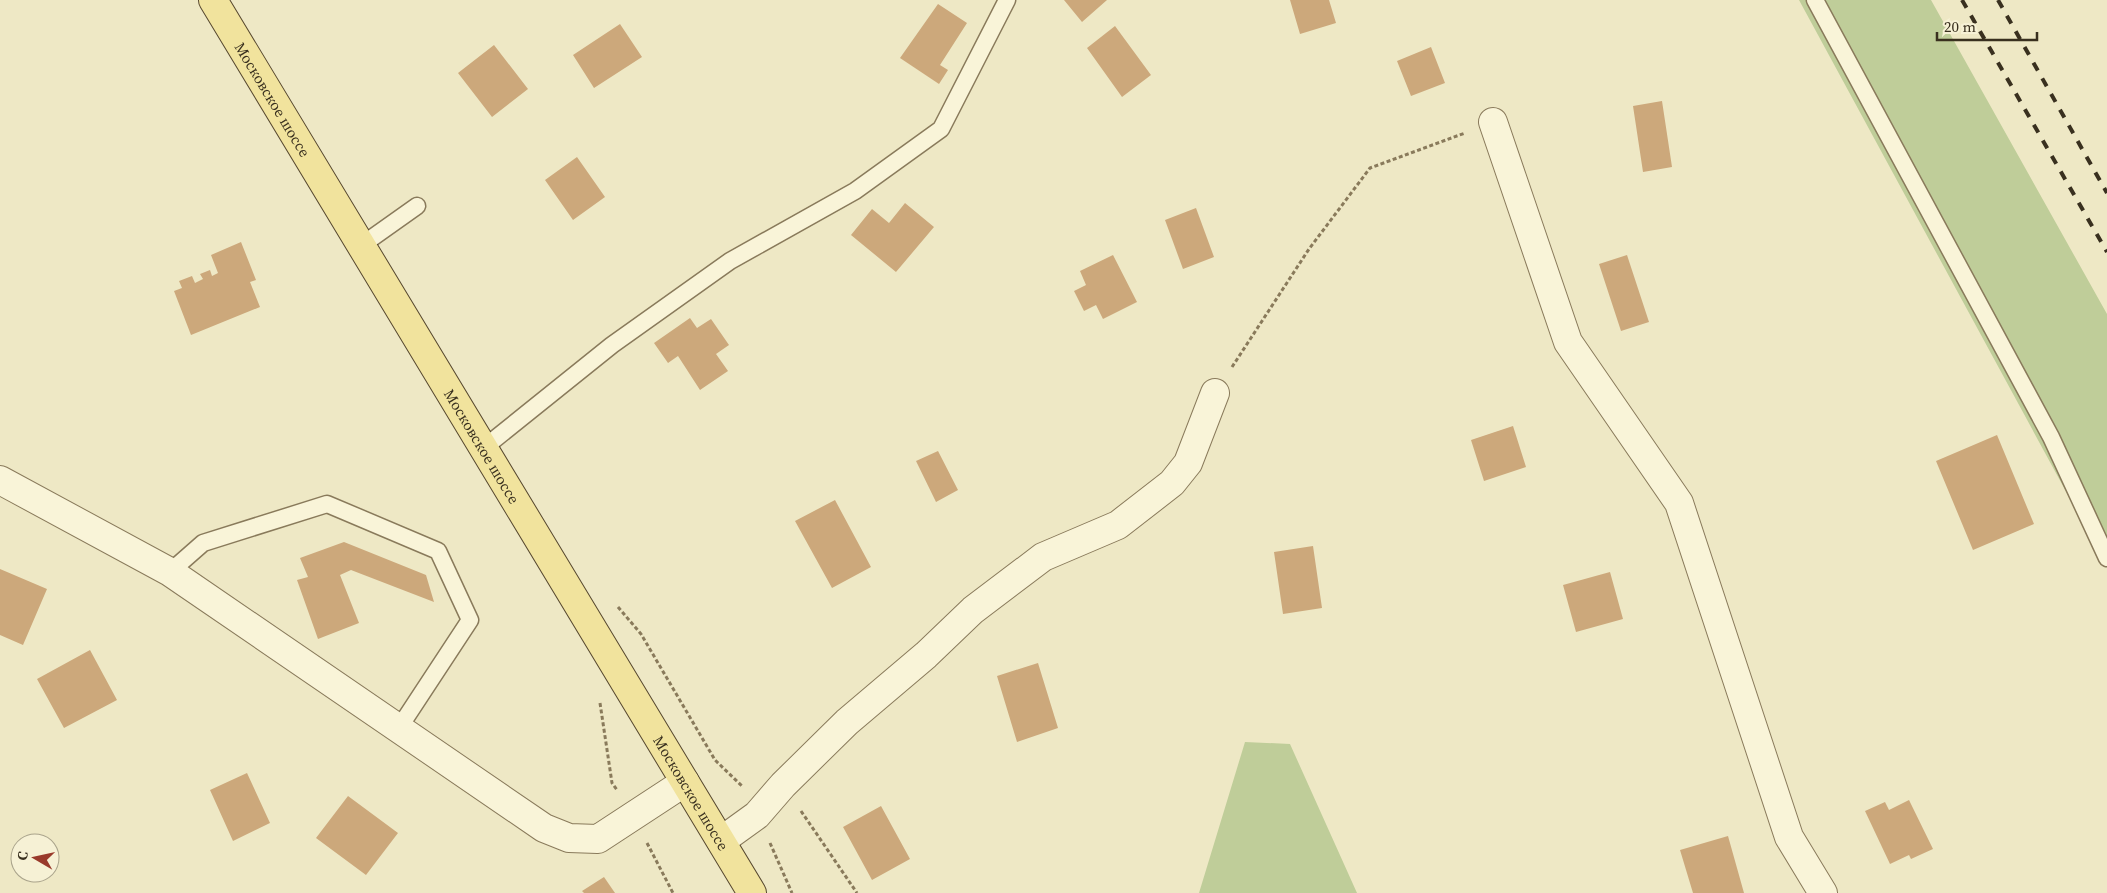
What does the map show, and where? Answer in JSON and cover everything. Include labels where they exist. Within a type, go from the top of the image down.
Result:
[{"type":"main road","name":"Московское шоссе","points":[[213,0],[485,447],[752,893]]},
{"type":"street","points":[[1493,122],[1568,342],[1679,503],[1789,837],[1823,893]]},
{"type":"street","points":[[721,841],[757,815],[783,785],[847,722],[926,654],[973,610],[1043,557],[1118,524],[1172,483],[1188,463],[1215,393]]},
{"type":"street","points":[[0,480],[170,572],[544,828],[569,838],[598,839],[684,782]]},
{"type":"lane","points":[[485,447],[612,345],[730,261],[855,191],[941,129],[1007,0]]},
{"type":"lane","points":[[1815,0],[2051,437],[2107,558]]},
{"type":"lane","points":[[362,245],[418,206]]},
{"type":"lane","points":[[170,572],[204,543],[327,504],[438,551],[470,620],[400,728]]},
{"type":"path","points":[[1215,393],[1309,249],[1370,168],[1493,122]]},
{"type":"path","points":[[783,785],[857,893]]},
{"type":"green space","points":[[1799,0],[1931,0],[2107,314],[2107,567]]},
{"type":"green space","points":[[1245,742],[1290,744],[1357,893],[1199,893]]},
{"type":"building","points":[[1064,0],[1107,0],[1082,22]]},
{"type":"building","points":[[1290,0],[1329,0],[1336,23],[1300,34]]},
{"type":"building","points":[[938,4],[967,23],[940,65],[948,70],[939,84],[900,58]]},
{"type":"building","points":[[620,24],[642,57],[594,88],[573,55]]},
{"type":"building","points":[[1115,26],[1151,75],[1122,97],[1087,48]]},
{"type":"building","points":[[494,45],[528,89],[492,117],[458,73]]},
{"type":"building","points":[[1431,47],[1445,83],[1411,96],[1397,61]]},
{"type":"building","points":[[1662,101],[1672,167],[1643,172],[1633,106]]},
{"type":"building","points":[[577,157],[605,197],[573,220],[545,180]]},
{"type":"building","points":[[905,203],[934,227],[896,272],[851,235],[872,209],[889,223]]},
{"type":"building","points":[[1196,208],[1214,257],[1183,269],[1165,220]]},
{"type":"building","points":[[241,242],[256,280],[250,282],[260,307],[191,335],[174,291],[182,288],[179,281],[192,276],[195,283],[203,279],[200,274],[210,270],[212,276],[218,273],[211,255]]},
{"type":"building","points":[[1113,255],[1137,302],[1103,319],[1096,305],[1084,311],[1074,291],[1086,285],[1080,271]]},
{"type":"building","points":[[1627,255],[1649,322],[1621,331],[1599,264]]},
{"type":"building","points":[[690,318],[697,328],[711,319],[729,345],[716,354],[728,371],[700,390],[678,356],[668,363],[654,343]]},
{"type":"building","points":[[1513,426],[1526,467],[1484,481],[1471,440]]},
{"type":"building","points":[[1997,435],[2034,524],[1973,550],[1936,461]]},
{"type":"building","points":[[938,451],[958,490],[936,502],[916,461]]},
{"type":"building","points":[[835,500],[871,567],[832,588],[795,521]]},
{"type":"building","points":[[344,542],[426,575],[434,602],[351,570],[340,575],[359,623],[318,639],[297,580],[308,577],[300,558]]},
{"type":"building","points":[[1313,546],[1322,608],[1283,614],[1274,552]]},
{"type":"building","points":[[0,569],[47,589],[23,645],[0,635]]},
{"type":"building","points":[[1610,572],[1623,619],[1576,632],[1563,585]]},
{"type":"building","points":[[90,650],[117,700],[64,728],[37,679]]},
{"type":"building","points":[[1038,663],[1058,728],[1017,742],[997,676]]},
{"type":"building","points":[[247,773],[270,823],[233,841],[210,790]]},
{"type":"building","points":[[348,796],[398,833],[366,875],[316,838]]},
{"type":"building","points":[[1909,800],[1933,849],[1911,859],[1909,855],[1890,864],[1865,811],[1885,802],[1889,810]]},
{"type":"building","points":[[881,806],[910,859],[872,880],[843,827]]},
{"type":"building","points":[[1728,836],[1744,893],[1693,893],[1680,850]]},
{"type":"building","points":[[604,877],[615,893],[584,893],[582,891]]},
{"type":"railway","points":[[1962,0],[2107,252]]},
{"type":"railway","points":[[1998,0],[2107,193]]}]
